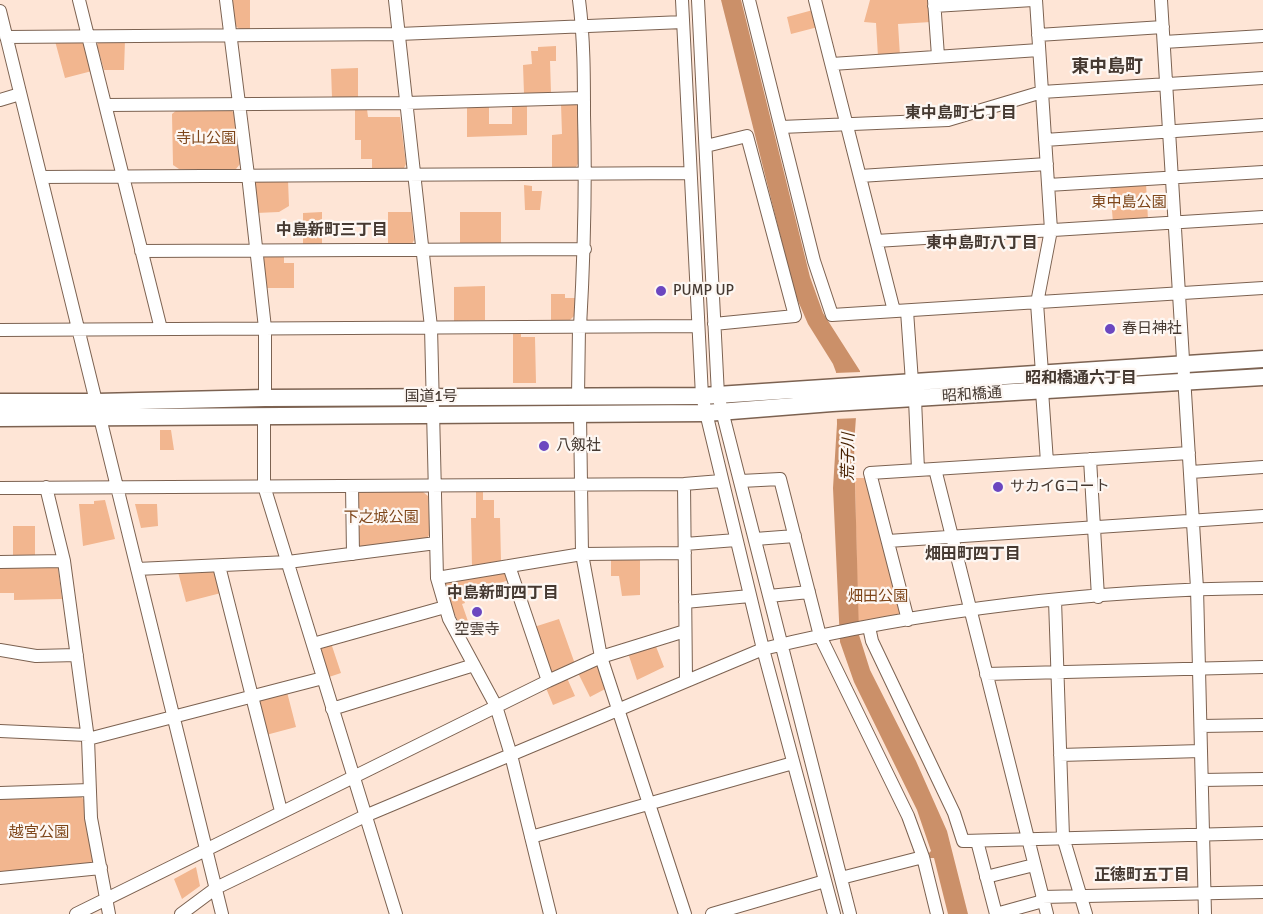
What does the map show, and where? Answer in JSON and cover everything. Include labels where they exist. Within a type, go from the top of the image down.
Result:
[{"type":"highway","name":"昭和橋通","points":[[861,394],[912,382],[1263,359]]},
{"type":"highway","name":"昭和橋通","points":[[861,394],[915,399],[1263,377]]},
{"type":"highway","name":"国道1号","points":[[0,418],[265,398],[861,394]]},
{"type":"highway","name":"国道1号","points":[[0,402],[99,410],[264,416],[706,414],[833,395]]},
{"type":"street","points":[[79,0],[161,329]]},
{"type":"street","points":[[226,0],[265,328],[265,398]]},
{"type":"street","points":[[395,0],[431,327],[437,578],[449,619],[496,706],[511,755],[550,914]]},
{"type":"street","points":[[578,396],[579,327],[585,249],[583,26],[579,0]]},
{"type":"street","points":[[682,0],[698,326],[710,396],[723,412],[850,914]]},
{"type":"street","points":[[698,0],[714,324],[710,396],[706,414],[763,649],[834,914]]},
{"type":"street","points":[[749,0],[814,261],[832,315],[1263,288]]},
{"type":"street","points":[[816,0],[876,241],[901,311],[912,382]]},
{"type":"street","points":[[938,56],[934,3],[1035,0],[1051,230],[1037,303],[1041,373]]},
{"type":"street","points":[[1162,0],[1194,520],[1206,914]]},
{"type":"street","points":[[0,11],[222,914]]},
{"type":"street","points":[[6,37],[399,34],[683,22]]},
{"type":"street","points":[[1038,35],[1163,27]]},
{"type":"street","points":[[1164,42],[1263,36]]},
{"type":"street","points":[[832,64],[1039,50]]},
{"type":"street","points":[[781,127],[948,120],[1042,92],[1263,78]]},
{"type":"street","points":[[0,100],[20,94]]},
{"type":"street","points":[[106,105],[406,103],[584,98]]},
{"type":"street","points":[[1045,140],[1263,125]]},
{"type":"street","points":[[705,146],[747,136],[795,316],[714,324]]},
{"type":"street","points":[[860,176],[1047,164]]},
{"type":"street","points":[[1048,185],[1263,172]]},
{"type":"street","points":[[40,177],[690,173]]},
{"type":"street","points":[[876,241],[1263,217]]},
{"type":"street","points":[[141,251],[585,249]]},
{"type":"street","points":[[0,330],[698,326]]},
{"type":"street","points":[[1042,391],[1047,462]]},
{"type":"street","points":[[915,399],[918,470]]},
{"type":"street","points":[[580,414],[582,554],[601,657],[685,914]]},
{"type":"street","points":[[264,416],[264,486],[396,914]]},
{"type":"street","points":[[908,620],[870,473],[1190,453]]},
{"type":"street","points":[[1090,459],[1098,597]]},
{"type":"street","points":[[1191,472],[1263,467]]},
{"type":"street","points":[[935,469],[1047,914]]},
{"type":"street","points":[[741,482],[780,479],[820,636],[908,816],[923,857],[937,914]]},
{"type":"street","points":[[0,488],[684,484],[721,481]]},
{"type":"street","points":[[684,484],[686,680]]},
{"type":"street","points":[[352,486],[353,554]]},
{"type":"street","points":[[46,487],[64,561],[88,737],[91,818],[109,914]]},
{"type":"street","points":[[888,541],[1263,516]]},
{"type":"street","points":[[755,539],[795,536]]},
{"type":"street","points":[[437,578],[582,554],[685,548],[736,540]]},
{"type":"street","points":[[137,569],[288,562],[436,543]]},
{"type":"street","points":[[0,562],[64,561]]},
{"type":"street","points":[[219,566],[281,811]]},
{"type":"street","points":[[509,566],[548,681]]},
{"type":"street","points":[[181,914],[216,888],[365,816],[763,649],[866,627],[971,610],[1055,600],[1197,588],[1263,588]]},
{"type":"street","points":[[769,596],[809,592]]},
{"type":"street","points":[[685,602],[750,596]]},
{"type":"street","points":[[1055,600],[1063,837],[1086,914]]},
{"type":"street","points":[[313,644],[445,607]]},
{"type":"street","points":[[866,627],[949,803],[963,841],[1263,832]]},
{"type":"street","points":[[76,914],[548,681],[601,657],[685,631]]},
{"type":"street","points":[[0,650],[36,656],[77,655]]},
{"type":"street","points":[[332,709],[474,665]]},
{"type":"street","points":[[986,674],[1263,667]]},
{"type":"street","points":[[0,731],[88,737],[323,678]]},
{"type":"street","points":[[1201,726],[1263,724]]},
{"type":"street","points":[[1060,755],[1202,751]]},
{"type":"street","points":[[531,837],[794,763]]},
{"type":"street","points":[[1202,780],[1263,779]]},
{"type":"street","points":[[0,793],[90,790]]},
{"type":"street","points":[[977,841],[996,914],[1043,899],[1263,892]]},
{"type":"street","points":[[841,878],[923,857]]},
{"type":"street","points":[[986,877],[1034,865]]},
{"type":"street","points":[[0,878],[101,868]]},
{"type":"street","points":[[712,914],[825,881]]},
{"type":"green space","points":[[232,0],[250,0],[250,29],[240,29],[235,26]]},
{"type":"green space","points":[[870,0],[928,0],[931,22],[898,24],[900,56],[878,57],[876,23],[864,22]]},
{"type":"green space","points":[[813,10],[818,27],[791,34],[787,17]]},
{"type":"green space","points":[[125,40],[124,70],[104,70],[97,45],[99,41]]},
{"type":"green space","points":[[55,41],[85,43],[92,71],[65,78]]},
{"type":"green space","points":[[556,46],[556,61],[550,61],[551,93],[524,94],[523,65],[532,64],[531,51],[538,51],[538,47]]},
{"type":"green space","points":[[358,68],[358,97],[332,98],[331,69]]},
{"type":"green space","points":[[561,104],[578,106],[579,162],[576,167],[552,167],[552,135],[562,134]]},
{"type":"green space","points":[[512,105],[527,105],[527,135],[467,137],[467,107],[489,107],[489,124],[512,124]]},
{"type":"green space","points":[[355,109],[367,109],[368,117],[400,117],[406,164],[404,168],[372,168],[372,159],[361,159],[361,140],[355,140]]},
{"type":"green space","name":"寺山公園","points":[[177,110],[229,110],[234,112],[240,164],[236,169],[179,169],[173,165],[172,114]]},
{"type":"green space","points":[[256,180],[288,180],[289,206],[279,212],[256,213],[253,184]]},
{"type":"green space","name":"東中島公園","points":[[1146,183],[1148,220],[1113,223],[1110,185]]},
{"type":"green space","points":[[524,185],[532,186],[532,191],[542,191],[540,210],[525,210]]},
{"type":"green space","points":[[322,212],[322,245],[303,245],[303,213]]},
{"type":"green space","points":[[388,212],[411,212],[414,240],[412,244],[388,244]]},
{"type":"green space","points":[[460,212],[501,212],[501,243],[460,243]]},
{"type":"green space","points":[[284,255],[284,263],[294,263],[294,288],[266,288],[262,260],[264,256]]},
{"type":"green space","points":[[485,286],[485,320],[454,321],[454,287]]},
{"type":"green space","points":[[551,294],[565,294],[565,298],[575,298],[574,316],[570,320],[551,320]]},
{"type":"green space","points":[[513,331],[521,331],[521,337],[535,337],[536,383],[513,383]]},
{"type":"green space","points":[[160,430],[171,430],[174,450],[160,450]]},
{"type":"green space","name":"畑田公園","points":[[855,478],[868,478],[902,611],[899,617],[858,623]]},
{"type":"green space","name":"下之城公園","points":[[359,492],[423,492],[428,496],[430,534],[427,538],[360,547],[356,544],[355,496]]},
{"type":"green space","points":[[476,492],[483,492],[483,500],[494,500],[494,518],[500,518],[501,562],[472,567],[471,518],[476,518]]},
{"type":"green space","points":[[105,500],[115,539],[83,546],[79,504],[94,504],[94,501]]},
{"type":"green space","points":[[135,504],[157,504],[158,526],[141,528]]},
{"type":"green space","points":[[13,526],[35,526],[35,557],[13,557]]},
{"type":"green space","points":[[611,558],[640,558],[640,595],[622,596],[619,576],[611,576]]},
{"type":"green space","points":[[0,566],[55,566],[58,568],[62,599],[14,600],[14,593],[0,593]]},
{"type":"green space","points":[[210,570],[217,573],[221,593],[186,602],[178,572]]},
{"type":"green space","points":[[503,571],[509,580],[476,591],[477,594],[464,600],[465,603],[462,604],[470,627],[463,631],[452,609],[444,584],[446,581]]},
{"type":"green space","points":[[559,619],[575,664],[555,673],[549,672],[534,627]]},
{"type":"green space","points":[[331,643],[341,673],[329,677],[321,649],[322,645]]},
{"type":"green space","points":[[655,644],[664,667],[637,680],[628,653]]},
{"type":"green space","points":[[596,664],[601,669],[607,688],[590,697],[578,673]]},
{"type":"green space","points":[[567,678],[575,696],[553,705],[546,688]]},
{"type":"green space","points":[[287,692],[296,727],[266,735],[258,701]]},
{"type":"green space","name":"越宮公園","points":[[81,796],[84,800],[85,819],[93,860],[90,865],[0,873],[0,797]]},
{"type":"green space","points":[[196,867],[200,886],[182,899],[174,879]]},
{"type":"water","name":"荒子川","points":[[721,0],[741,0],[810,277],[823,313],[860,371],[854,445],[859,635],[870,670],[916,761],[947,831],[968,914],[948,914],[934,858],[930,858],[931,851],[917,810],[854,682],[840,642],[833,488],[837,424],[836,372],[808,324],[795,294]]},
{"type":"pier","points":[[861,372],[859,418],[834,419],[835,373]]},
{"type":"place","name":"PUMP UP","points":[[661,291]]},
{"type":"place","name":"春日神社","points":[[1110,329]]},
{"type":"place","name":"八剱社","points":[[544,446]]},
{"type":"place","name":"サカイGコート","points":[[998,487]]},
{"type":"place","name":"空雲寺","points":[[477,612]]},
{"type":"district","name":"東中島町","points":[[1107,67]]},
{"type":"district","name":"東中島町七丁目","points":[[961,114]]},
{"type":"district","name":"中島新町三丁目","points":[[332,231]]},
{"type":"district","name":"東中島町八丁目","points":[[982,244]]},
{"type":"district","name":"昭和橋通六丁目","points":[[1081,379]]},
{"type":"district","name":"畑田町四丁目","points":[[973,555]]},
{"type":"district","name":"中島新町四丁目","points":[[503,594]]},
{"type":"district","name":"正徳町五丁目","points":[[1142,876]]}]
